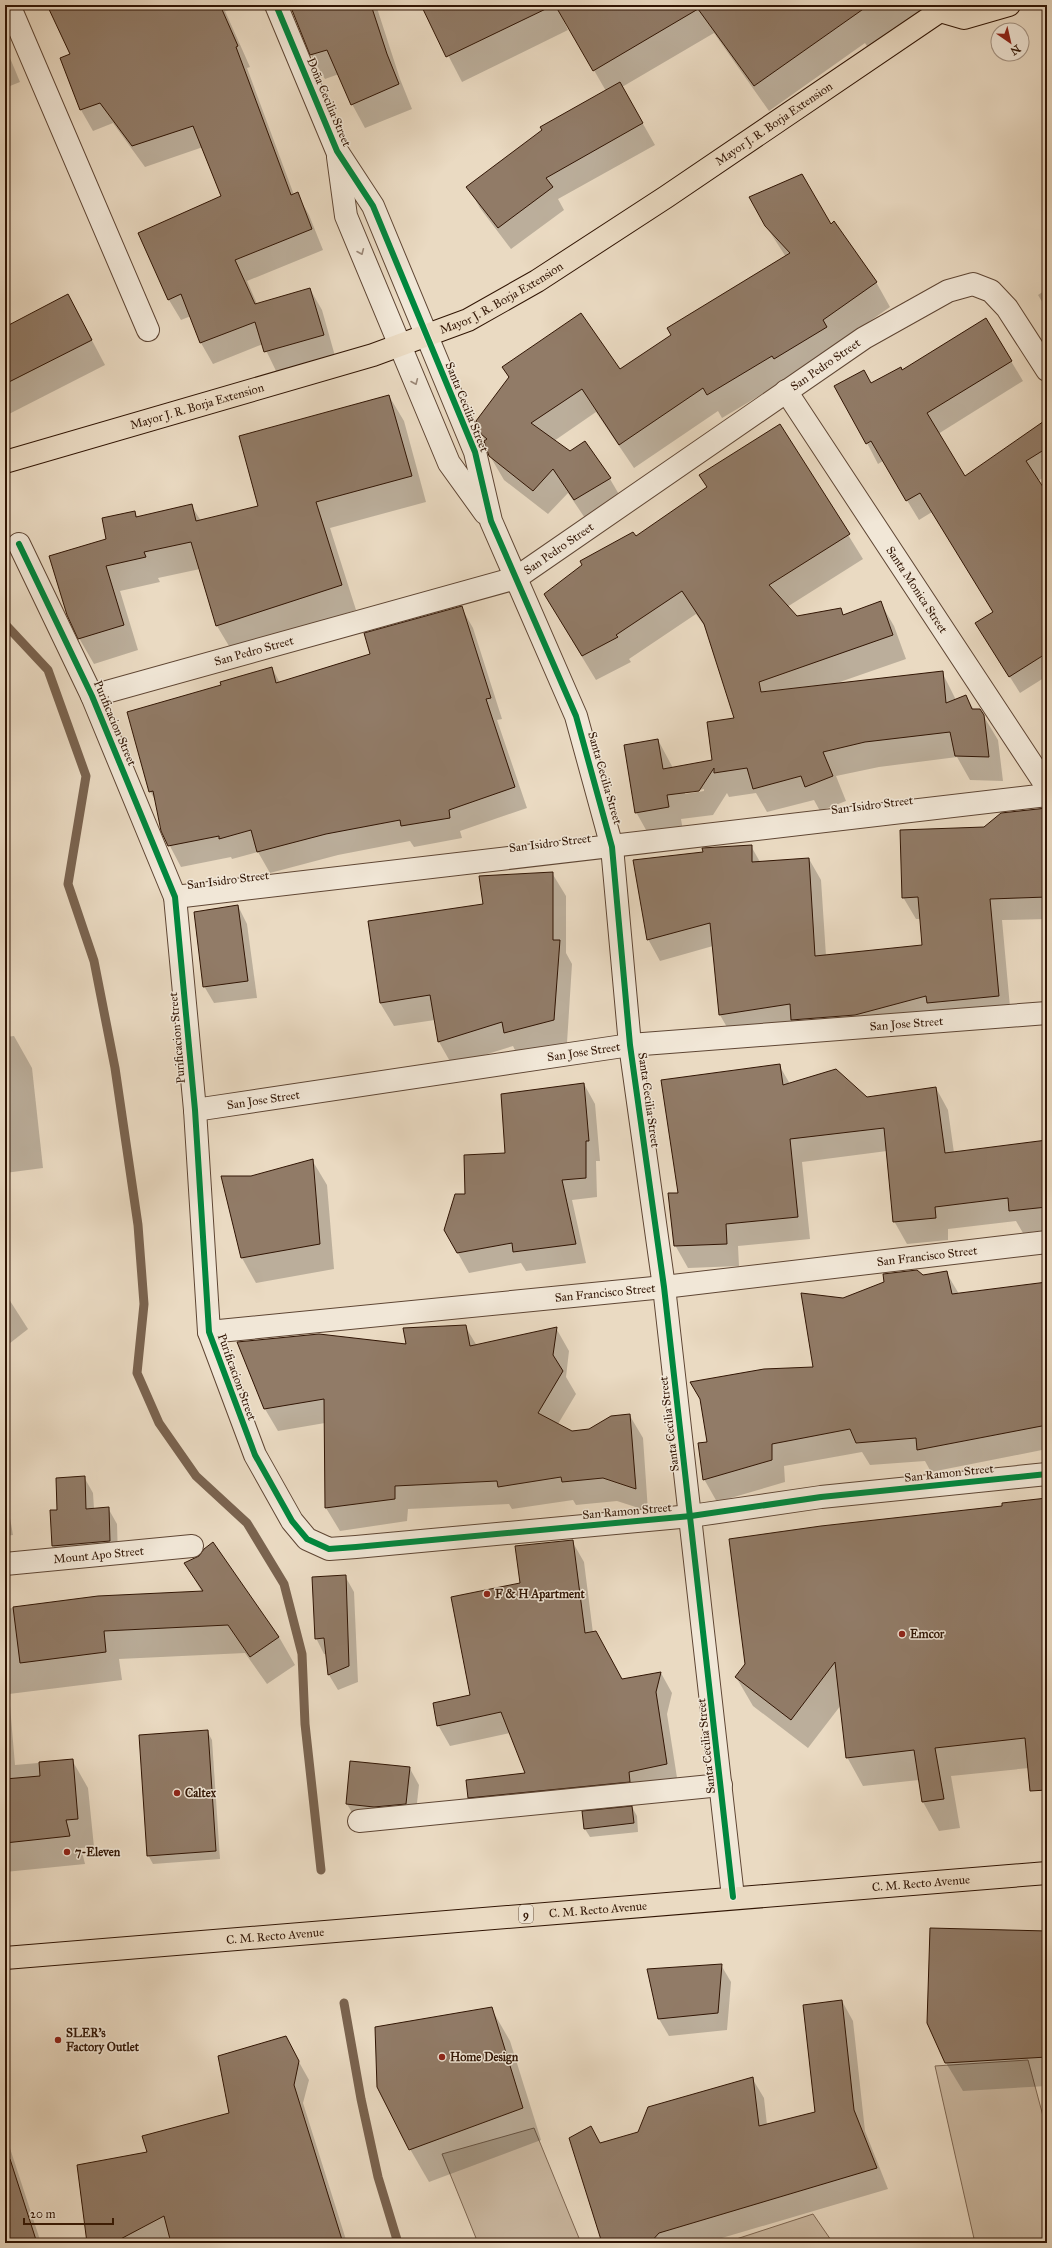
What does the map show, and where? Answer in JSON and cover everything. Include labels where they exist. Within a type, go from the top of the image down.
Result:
[{"type":"main road","name":"Mayor J. R. Borja Extension","points":[[5,462],[400,346],[468,320],[537,281],[952,10],[1009,5]]},
{"type":"main road","name":"C. M. Recto Avenue","points":[[5,1958],[733,1897],[1047,1873]]},
{"type":"street","points":[[9,5],[148,330]]},
{"type":"street","name":"Doña Cecilia Street","points":[[276,5],[337,151],[373,206],[427,336]]},
{"type":"street","name":"Doña Cecilia Street","points":[[337,151],[346,216],[400,346]]},
{"type":"street","name":"San Pedro Street","points":[[92,696],[516,578],[864,338],[948,291],[973,284],[991,291],[1007,308],[1047,370]]},
{"type":"street","name":"Santa Cecilia Street","points":[[427,336],[475,452],[491,521],[576,716],[612,847],[630,1045],[664,1287],[733,1897]]},
{"type":"street","name":"Santa Cecilia Street","points":[[400,346],[449,463],[491,521]]},
{"type":"street","name":"Santa Monica Street","points":[[786,391],[1047,787]]},
{"type":"street","name":"Purificacion Street","points":[[19,544],[92,696],[175,897],[195,1110],[209,1332],[255,1456],[292,1522],[306,1539]]},
{"type":"street","name":"San Isidro Street","points":[[175,897],[1047,795]]},
{"type":"street","name":"San Jose Street","points":[[195,1110],[630,1045],[1047,1012]]},
{"type":"street","name":"San Francisco Street","points":[[209,1332],[664,1287],[1047,1242]]},
{"type":"street","name":"San Ramon Street","points":[[306,1539],[329,1549],[350,1548],[691,1516],[821,1497],[1047,1474]]},
{"type":"street","name":"Mount Apo Street","points":[[5,1564],[192,1546]]},
{"type":"street","points":[[358,1821],[721,1786]]},
{"type":"shaded area","points":[[1028,2060],[1047,2131],[1047,2243],[975,2243],[935,2066]]},
{"type":"shaded area","points":[[534,2128],[581,2243],[478,2243],[442,2154]]},
{"type":"shaded area","points":[[813,2214],[833,2243],[724,2243]]},
{"type":"building","points":[[47,5],[220,5],[238,46],[236,47],[291,195],[298,192],[312,229],[235,260],[255,304],[310,288],[324,335],[264,352],[255,322],[200,343],[181,294],[168,300],[138,233],[221,196],[193,126],[132,146],[100,103],[80,110],[60,58],[70,54]]},
{"type":"building","points":[[290,5],[371,5],[387,54],[399,84],[351,105],[327,50],[310,55]]},
{"type":"building","points":[[421,5],[554,5],[446,57]]},
{"type":"building","points":[[555,5],[869,5],[754,86],[698,9],[593,71]]},
{"type":"building","points":[[620,82],[643,123],[546,178],[553,187],[498,228],[466,187],[542,130],[540,127]]},
{"type":"building","points":[[802,174],[831,224],[834,221],[877,282],[823,320],[827,327],[774,359],[772,356],[707,395],[703,388],[619,445],[582,389],[531,423],[570,451],[585,441],[611,478],[574,500],[553,469],[533,491],[489,456],[484,441],[487,439],[481,434],[476,421],[509,377],[502,367],[581,313],[620,369],[671,335],[667,328],[790,253],[765,226],[749,197]]},
{"type":"building","points":[[68,294],[92,340],[5,384],[5,327]]},
{"type":"building","points":[[986,318],[1012,361],[927,413],[965,476],[1047,419],[1047,448],[1026,461],[1047,493],[1047,653],[1009,677],[975,623],[993,612],[920,493],[906,501],[871,441],[866,444],[834,386],[864,370],[871,383],[901,367],[902,370]]},
{"type":"building","points":[[389,395],[412,476],[316,502],[342,585],[216,626],[191,542],[144,552],[146,557],[106,566],[124,625],[78,639],[67,615],[49,556],[106,539],[102,518],[135,511],[136,517],[192,504],[196,521],[258,506],[239,436]]},
{"type":"building","points":[[780,424],[850,534],[769,585],[797,616],[841,608],[843,615],[881,601],[893,635],[759,682],[761,692],[943,671],[946,703],[966,695],[972,709],[980,709],[984,715],[989,757],[955,756],[950,732],[865,742],[823,752],[833,776],[805,787],[801,776],[753,789],[747,768],[714,773],[714,768],[699,791],[667,795],[669,807],[635,813],[624,745],[658,739],[663,769],[712,760],[707,722],[734,718],[704,624],[682,591],[616,635],[618,637],[582,656],[544,594],[582,565],[580,561],[633,532],[636,536],[707,487],[699,475]]},
{"type":"building","points":[[462,606],[491,698],[486,699],[515,787],[449,810],[450,818],[401,826],[400,820],[326,834],[257,852],[251,830],[219,839],[219,836],[168,846],[161,831],[153,791],[149,792],[127,712],[221,685],[220,682],[272,667],[276,683],[370,654],[364,633]]},
{"type":"building","points":[[1047,808],[1047,897],[990,899],[999,996],[927,1003],[926,996],[855,1015],[791,1020],[790,1004],[719,1015],[710,923],[647,940],[633,860],[703,852],[702,848],[752,845],[752,862],[809,858],[815,956],[922,945],[918,897],[902,898],[900,830],[984,827],[1001,813]]},
{"type":"building","points":[[553,872],[553,940],[560,940],[554,1020],[504,1033],[502,1022],[438,1042],[430,995],[380,1003],[368,921],[483,904],[479,876]]},
{"type":"building","points":[[238,905],[248,981],[203,987],[194,912]]},
{"type":"building","points":[[780,1064],[783,1085],[836,1069],[867,1097],[936,1087],[945,1153],[1047,1140],[1047,1207],[1009,1211],[1008,1198],[935,1207],[936,1218],[893,1222],[884,1128],[790,1139],[798,1217],[726,1224],[727,1244],[674,1246],[668,1193],[678,1193],[661,1080]]},
{"type":"building","points":[[584,1083],[589,1141],[586,1141],[586,1178],[562,1180],[576,1244],[513,1252],[512,1243],[457,1253],[444,1230],[455,1194],[465,1194],[464,1155],[505,1153],[501,1094]]},
{"type":"building","points":[[313,1159],[320,1244],[241,1258],[221,1176],[251,1176]]},
{"type":"building","points":[[917,1270],[923,1275],[947,1271],[952,1294],[1047,1282],[1047,1425],[917,1450],[916,1438],[856,1443],[850,1429],[772,1444],[772,1460],[703,1480],[698,1443],[707,1442],[700,1399],[690,1382],[764,1369],[813,1367],[801,1293],[843,1298],[884,1282],[883,1274]]},
{"type":"building","points":[[466,1325],[470,1346],[557,1327],[553,1355],[563,1371],[538,1413],[572,1431],[589,1429],[611,1416],[630,1414],[636,1489],[603,1478],[562,1482],[561,1477],[498,1487],[497,1481],[395,1486],[395,1499],[325,1508],[324,1399],[264,1409],[237,1342],[319,1334],[406,1344],[403,1328]]},
{"type":"building","points":[[85,1476],[86,1509],[109,1507],[110,1541],[52,1546],[50,1510],[57,1510],[56,1478]]},
{"type":"building","points":[[1047,1498],[1047,1790],[1030,1791],[1025,1738],[935,1748],[944,1799],[922,1802],[914,1750],[846,1758],[835,1662],[791,1720],[735,1677],[745,1664],[729,1539],[821,1526],[1002,1506],[1002,1503]]},
{"type":"building","points":[[573,1540],[585,1633],[596,1631],[622,1679],[661,1672],[656,1692],[667,1764],[629,1772],[630,1782],[468,1798],[466,1780],[525,1773],[501,1712],[437,1726],[433,1703],[470,1695],[451,1597],[520,1583],[515,1546]]},
{"type":"building","points":[[213,1542],[279,1637],[250,1657],[228,1625],[104,1631],[106,1652],[20,1663],[13,1607],[98,1596],[203,1591],[184,1563],[199,1556],[204,1549]]},
{"type":"building","points":[[346,1575],[349,1666],[328,1675],[324,1638],[315,1639],[312,1577]]},
{"type":"building","name":"Caltex","points":[[208,1730],[216,1851],[147,1856],[139,1735]]},
{"type":"building","points":[[73,1759],[78,1819],[66,1820],[70,1836],[5,1843],[5,1779],[40,1776],[39,1762]]},
{"type":"building","points":[[350,1761],[410,1767],[406,1804],[374,1807],[346,1804]]},
{"type":"building","points":[[632,1806],[634,1823],[584,1829],[582,1811]]},
{"type":"building","points":[[930,1928],[1047,1931],[1047,2057],[945,2063],[927,2023]]},
{"type":"building","points":[[722,1964],[718,2013],[658,2019],[647,1969]]},
{"type":"building","points":[[842,2000],[854,2110],[877,2168],[659,2233],[650,2243],[602,2243],[569,2138],[591,2126],[600,2143],[638,2132],[648,2107],[753,2077],[759,2126],[815,2112],[803,2005]]},
{"type":"building","name":"Home Design","points":[[492,2007],[523,2108],[409,2150],[377,2087],[375,2027]]},
{"type":"building","points":[[286,2036],[299,2061],[294,2085],[343,2243],[171,2243],[164,2216],[113,2243],[87,2243],[77,2165],[147,2152],[142,2136],[229,2113],[218,2056]]},
{"type":"building","points":[[10,2159],[37,2243],[5,2243],[5,2160]]},
{"type":"waterway","points":[[5,624],[48,670],[86,776],[68,884],[94,961],[115,1068],[138,1225],[144,1304],[137,1373],[159,1423],[196,1476],[247,1523],[284,1584],[302,1654],[305,1724],[321,1870]]},
{"type":"waterway","points":[[344,2003],[361,2099],[378,2177],[398,2243]]},
{"type":"cycle path","points":[[276,5],[337,151],[373,206],[475,452],[491,521],[576,716],[612,847],[630,1045],[664,1287],[733,1897]]},
{"type":"cycle path","points":[[19,544],[92,696],[175,897],[195,1110],[209,1332],[255,1455],[292,1521],[307,1539],[329,1549],[356,1547],[691,1516],[821,1497],[1047,1474]]},
{"type":"place","name":"F & H Apartment","points":[[487,1594]]},
{"type":"place","name":"Emcor","points":[[902,1634]]},
{"type":"place","name":"Caltex","points":[[177,1793]]},
{"type":"place","name":"7-Eleven","points":[[67,1852]]},
{"type":"place","name":"SLER’s Factory Outlet","points":[[58,2040]]},
{"type":"place","name":"Home Design","points":[[442,2057]]}]
